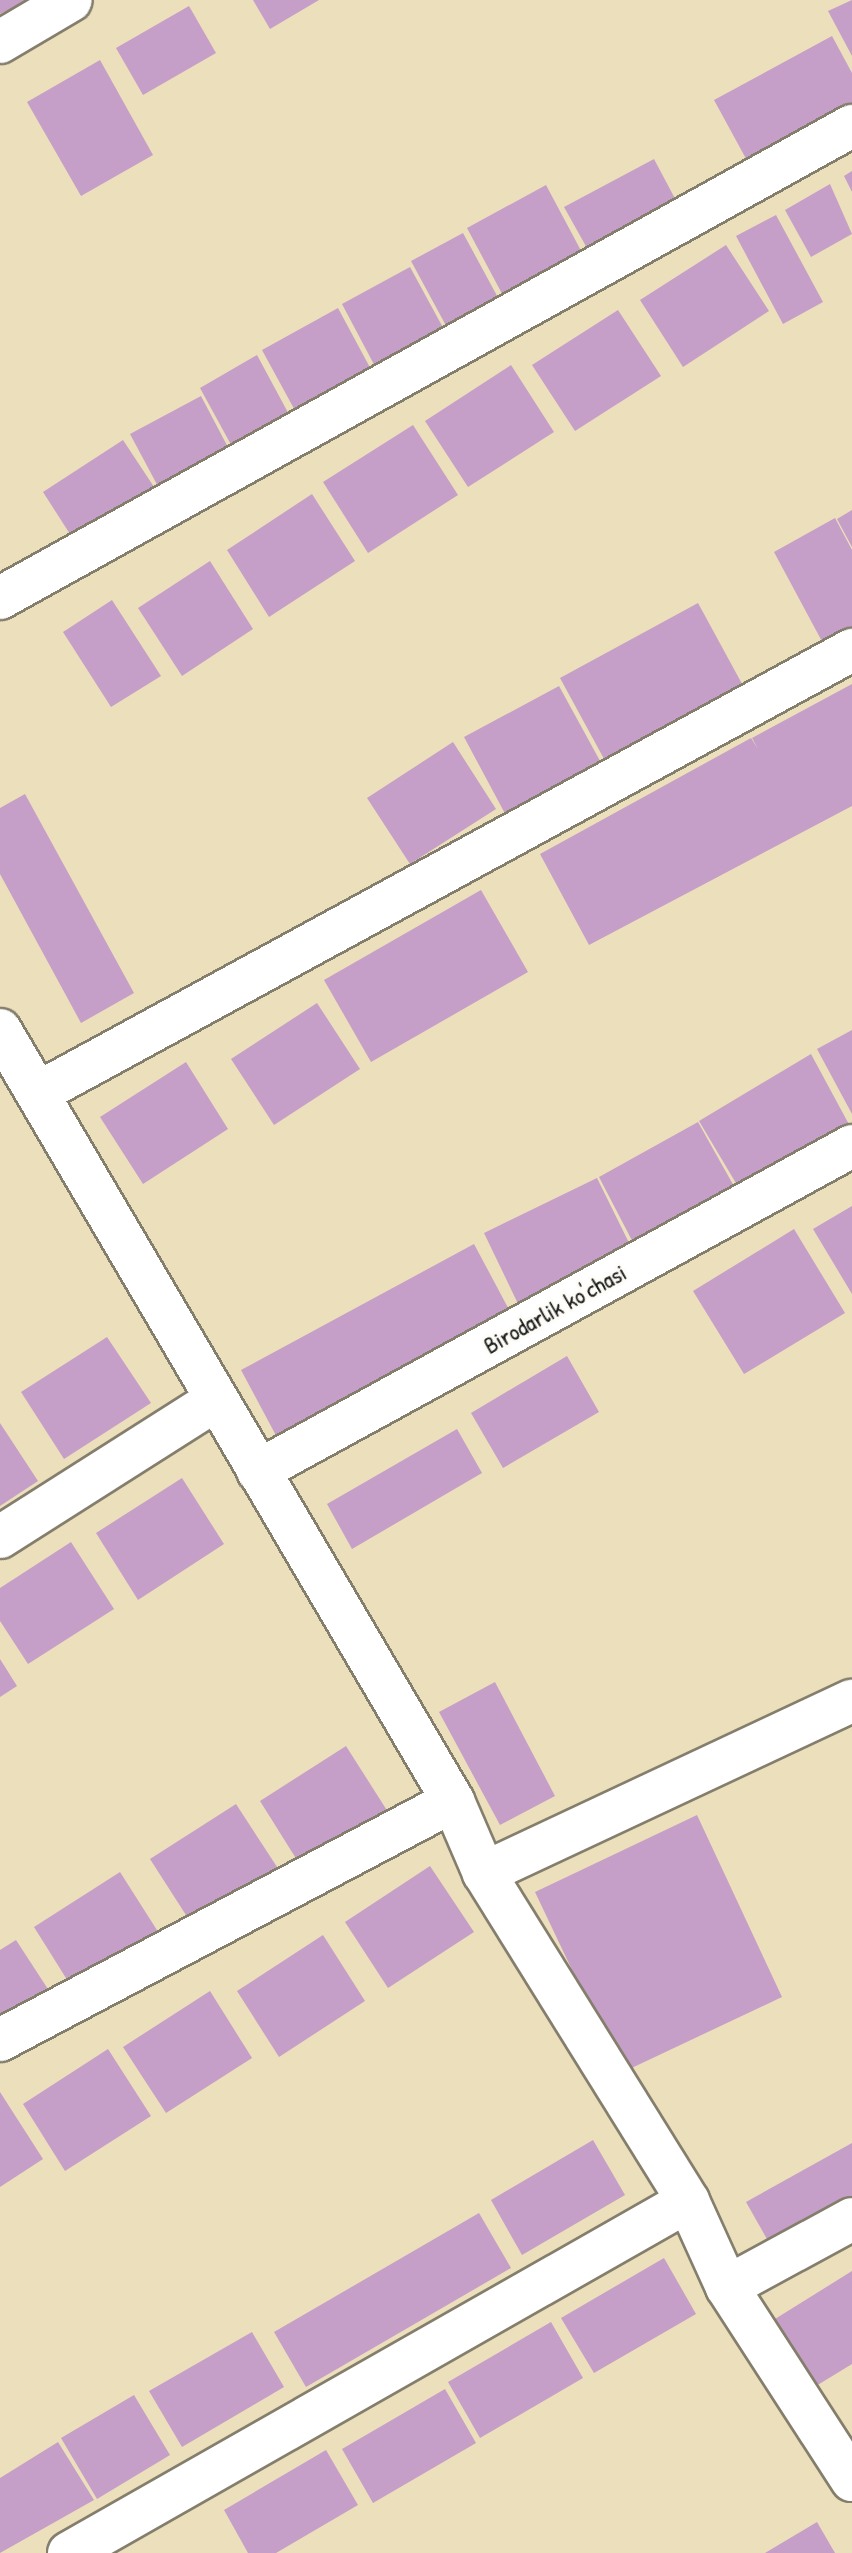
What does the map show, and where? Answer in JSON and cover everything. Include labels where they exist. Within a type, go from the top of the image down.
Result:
[{"type":"street","points":[[0,42],[71,0]]},
{"type":"street","points":[[0,598],[852,126]]},
{"type":"street","points":[[38,1093],[852,650]]},
{"type":"street","points":[[0,1030],[453,1801],[484,1873],[688,2201],[727,2287],[852,2480]]},
{"type":"street","name":"Birodarlik ko'chasi","points":[[258,1471],[852,1146]]},
{"type":"street","points":[[0,1537],[216,1400]]},
{"type":"street","points":[[484,1873],[852,1701]]},
{"type":"street","points":[[0,2040],[453,1801]]},
{"type":"street","points":[[69,2553],[688,2201]]},
{"type":"street","points":[[727,2287],[852,2219]]},
{"type":"building","points":[[0,0],[29,0],[0,14]]},
{"type":"building","points":[[253,0],[319,0],[270,29]]},
{"type":"building","points":[[852,0],[852,56],[828,11]]},
{"type":"building","points":[[189,6],[216,53],[143,95],[116,48]]},
{"type":"building","points":[[832,36],[852,73],[852,111],[750,166],[714,100]]},
{"type":"building","points":[[100,60],[153,155],[81,196],[27,102]]},
{"type":"building","points":[[654,159],[680,208],[592,257],[564,207]]},
{"type":"building","points":[[852,171],[852,192],[844,176]]},
{"type":"building","points":[[830,184],[852,234],[811,257],[785,210]]},
{"type":"building","points":[[546,185],[586,260],[507,303],[467,228]]},
{"type":"building","points":[[776,215],[823,302],[783,324],[736,236]]},
{"type":"building","points":[[463,233],[502,305],[450,333],[411,261]]},
{"type":"building","points":[[726,245],[769,311],[683,367],[640,300]]},
{"type":"building","points":[[410,267],[447,335],[378,372],[342,304]]},
{"type":"building","points":[[338,308],[374,375],[298,416],[262,350]]},
{"type":"building","points":[[618,310],[661,376],[575,431],[532,365]]},
{"type":"building","points":[[257,355],[292,420],[235,452],[200,388]]},
{"type":"building","points":[[511,365],[554,432],[468,487],[425,421]]},
{"type":"building","points":[[201,396],[231,453],[161,492],[130,434]]},
{"type":"building","points":[[413,425],[458,495],[368,553],[323,482]]},
{"type":"building","points":[[123,440],[158,493],[77,545],[43,492]]},
{"type":"building","points":[[312,494],[355,561],[269,617],[227,550]]},
{"type":"building","points":[[852,510],[852,547],[837,519]]},
{"type":"building","points":[[835,518],[852,550],[852,632],[825,647],[774,552]]},
{"type":"building","points":[[210,561],[253,629],[182,676],[138,608]]},
{"type":"building","points":[[112,600],[161,676],[111,707],[63,632]]},
{"type":"building","points":[[698,603],[747,693],[609,768],[560,678]]},
{"type":"building","points":[[852,684],[852,806],[589,945],[540,854],[751,738],[758,749],[752,738]]},
{"type":"building","points":[[559,686],[605,770],[509,821],[464,737]]},
{"type":"building","points":[[453,742],[496,809],[410,864],[367,798]]},
{"type":"building","points":[[25,794],[134,993],[81,1023],[0,874],[0,808]]},
{"type":"building","points":[[481,890],[528,972],[371,1062],[324,980]]},
{"type":"building","points":[[317,1003],[360,1069],[274,1125],[231,1059]]},
{"type":"building","points":[[852,1030],[852,1114],[817,1049]]},
{"type":"building","points":[[811,1054],[852,1130],[743,1195],[699,1121]]},
{"type":"building","points":[[186,1062],[228,1129],[143,1184],[100,1117]]},
{"type":"building","points":[[698,1122],[740,1197],[639,1254],[599,1177]]},
{"type":"building","points":[[597,1178],[636,1257],[522,1312],[484,1233]]},
{"type":"building","points":[[852,1206],[852,1294],[813,1229]]},
{"type":"building","points":[[794,1229],[845,1313],[744,1374],[693,1291]]},
{"type":"building","points":[[474,1244],[513,1317],[280,1443],[241,1370]]},
{"type":"building","points":[[107,1337],[151,1403],[64,1459],[21,1392]]},
{"type":"building","points":[[567,1356],[599,1412],[503,1468],[471,1413]]},
{"type":"building","points":[[0,1423],[38,1481],[0,1506]]},
{"type":"building","points":[[457,1429],[482,1473],[352,1549],[327,1504]]},
{"type":"building","points":[[182,1478],[224,1544],[138,1600],[96,1533]]},
{"type":"building","points":[[71,1542],[114,1609],[28,1664],[0,1621],[0,1588]]},
{"type":"building","points":[[0,1659],[17,1686],[0,1697]]},
{"type":"building","points":[[495,1682],[555,1796],[500,1825],[439,1712]]},
{"type":"building","points":[[346,1746],[388,1812],[302,1868],[260,1801]]},
{"type":"building","points":[[236,1804],[279,1870],[193,1926],[150,1859]]},
{"type":"building","points":[[697,1815],[782,1997],[621,2073],[535,1892]]},
{"type":"building","points":[[430,1866],[474,1932],[388,1988],[345,1922]]},
{"type":"building","points":[[120,1872],[162,1938],[76,1994],[34,1927]]},
{"type":"building","points":[[323,1935],[365,2001],[279,2057],[237,1991]]},
{"type":"building","points":[[16,1940],[59,2006],[0,2045],[0,1950]]},
{"type":"building","points":[[210,1991],[252,2058],[166,2113],[123,2047]]},
{"type":"building","points":[[108,2049],[151,2116],[65,2171],[23,2104]]},
{"type":"building","points":[[0,2092],[43,2159],[0,2187]]},
{"type":"building","points":[[593,2140],[625,2195],[522,2255],[491,2200]]},
{"type":"building","points":[[852,2143],[852,2203],[772,2248],[746,2202]]},
{"type":"building","points":[[479,2213],[511,2268],[306,2387],[274,2332]]},
{"type":"building","points":[[664,2258],[696,2314],[594,2373],[561,2318]]},
{"type":"building","points":[[852,2271],[852,2364],[816,2386],[775,2319]]},
{"type":"building","points":[[551,2322],[583,2378],[480,2438],[448,2382]]},
{"type":"building","points":[[252,2332],[284,2387],[182,2447],[149,2391]]},
{"type":"building","points":[[445,2389],[476,2443],[373,2503],[342,2449]]},
{"type":"building","points":[[134,2395],[170,2455],[97,2499],[61,2438]]},
{"type":"building","points":[[58,2442],[94,2500],[0,2553],[0,2478]]},
{"type":"building","points":[[326,2450],[358,2505],[276,2553],[248,2553],[224,2510]]},
{"type":"building","points":[[817,2522],[835,2553],[765,2553]]}]
